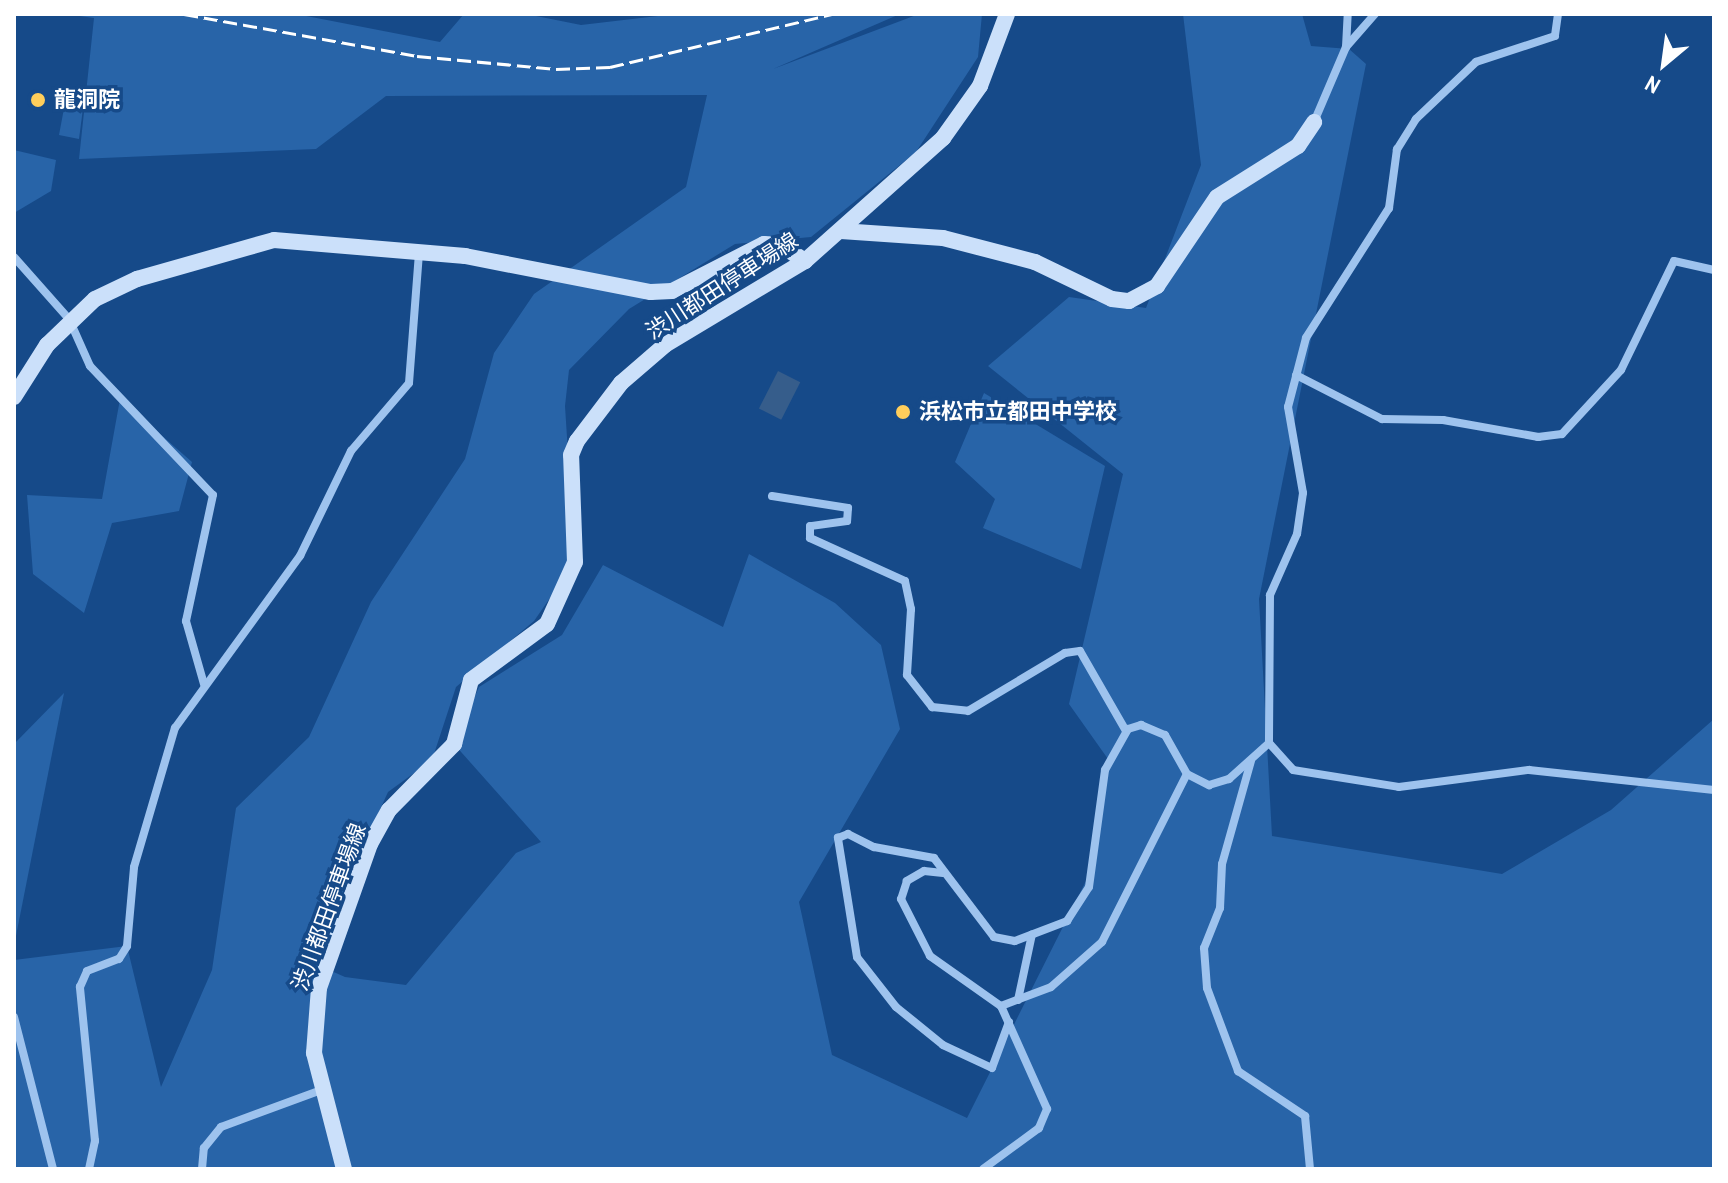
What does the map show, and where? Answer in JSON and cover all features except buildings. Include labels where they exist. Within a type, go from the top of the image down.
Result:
[{"type":"main road","name":"渋川都田停車場線","points":[[344,1169],[321,1090],[314,1053],[319,988],[370,844],[406,789],[454,744],[471,680],[547,624],[575,562],[571,455],[577,441],[621,383],[665,345],[805,261],[943,138],[980,86],[1007,14]]},
{"type":"main road","points":[[841,231],[943,238],[1035,262],[1112,299],[1129,301],[1157,286],[1217,197],[1298,146],[1314,122]]},
{"type":"main road","points":[[14,397],[69,319],[137,279],[274,240],[419,250],[651,292],[672,291],[764,244],[781,245],[805,261]]},
{"type":"street","points":[[1346,47],[1348,14]]},
{"type":"street","points":[[1314,122],[1346,47],[1375,14]]},
{"type":"street","points":[[1558,14],[1555,36],[1476,62],[1416,119],[1397,149],[1389,208],[1324,302],[1296,375],[1288,407],[1303,493],[1297,534],[1270,595],[1269,743],[1293,770],[1399,787],[1532,770],[1714,790]]},
{"type":"street","points":[[89,1169],[95,1141],[77,1008],[80,987],[87,971],[119,959],[127,946],[142,836],[175,728],[204,684],[264,612],[300,556],[351,451],[409,383],[419,250]]},
{"type":"street","points":[[14,257],[69,319],[90,366],[213,495],[186,621],[204,684]]},
{"type":"street","points":[[1296,375],[1382,419],[1443,420],[1538,437],[1562,434],[1621,370],[1674,261],[1714,270]]},
{"type":"street","points":[[772,496],[848,508],[847,521],[810,526],[810,538],[905,581],[911,609],[907,675],[932,707],[968,711],[1065,653],[1080,651],[1126,731]]},
{"type":"street","points":[[1009,1022],[992,1068],[975,1064],[896,1007],[857,957],[838,838],[848,834],[874,847],[917,851],[934,858],[994,937],[1015,941],[1067,921],[1089,887],[1105,770],[1126,731],[1141,725],[1165,735],[1187,774],[1209,785],[1251,761],[1269,743]]},
{"type":"street","points":[[1251,761],[1222,864],[1220,908],[1204,948],[1207,988],[1238,1071],[1305,1116],[1310,1169]]},
{"type":"street","points":[[1001,1006],[1051,987],[1102,942],[1187,774]]},
{"type":"street","points":[[943,873],[924,871],[907,881],[901,899],[930,956],[1001,1006],[1047,1114],[1034,1133],[983,1169]]},
{"type":"street","points":[[1018,1000],[1032,934]]},
{"type":"street","points":[[14,1017],[53,1169]]},
{"type":"street","points":[[202,1169],[204,1148],[221,1127],[321,1090]]},
{"type":"shaded area","points":[[65,14],[296,14],[440,42],[464,14],[526,14],[581,25],[675,14],[900,14],[773,69],[919,14],[982,14],[978,57],[916,152],[811,237],[735,244],[629,309],[569,370],[565,406],[575,562],[534,621],[456,687],[432,760],[388,792],[311,962],[345,977],[406,985],[516,853],[541,842],[454,744],[479,687],[562,635],[603,565],[723,627],[749,554],[835,603],[881,645],[900,729],[799,902],[832,1055],[967,1118],[1096,861],[1108,759],[1069,704],[1123,474],[988,366],[1069,297],[1146,308],[1201,165],[1183,14],[1302,14],[1311,46],[1349,49],[1366,64],[1259,599],[1272,836],[1502,874],[1611,810],[1714,719],[1714,1169],[14,1169],[14,960],[127,946],[161,1087],[212,970],[236,808],[309,737],[371,602],[465,459],[494,353],[534,294],[686,187],[707,95],[386,96],[316,149],[79,159],[94,18]]},
{"type":"shaded area","points":[[67,92],[85,93],[79,139],[59,135]]},
{"type":"shaded area","points":[[14,150],[56,160],[51,191],[14,213]]},
{"type":"shaded area","points":[[778,371],[800,382],[781,420],[759,408]]},
{"type":"shaded area","points":[[984,393],[1105,466],[1081,569],[983,528],[995,499],[955,462]]},
{"type":"shaded area","points":[[120,399],[192,462],[179,511],[112,523],[84,613],[33,574],[27,495],[102,499]]},
{"type":"shaded area","points":[[64,693],[14,946],[14,744]]},
{"type":"railway","points":[[184,14],[417,56],[556,69],[610,67],[832,14]]},
{"type":"place","name":"龍洞院","points":[[38,100]]},
{"type":"place","name":"浜松市立都田中学校","points":[[903,412]]}]
